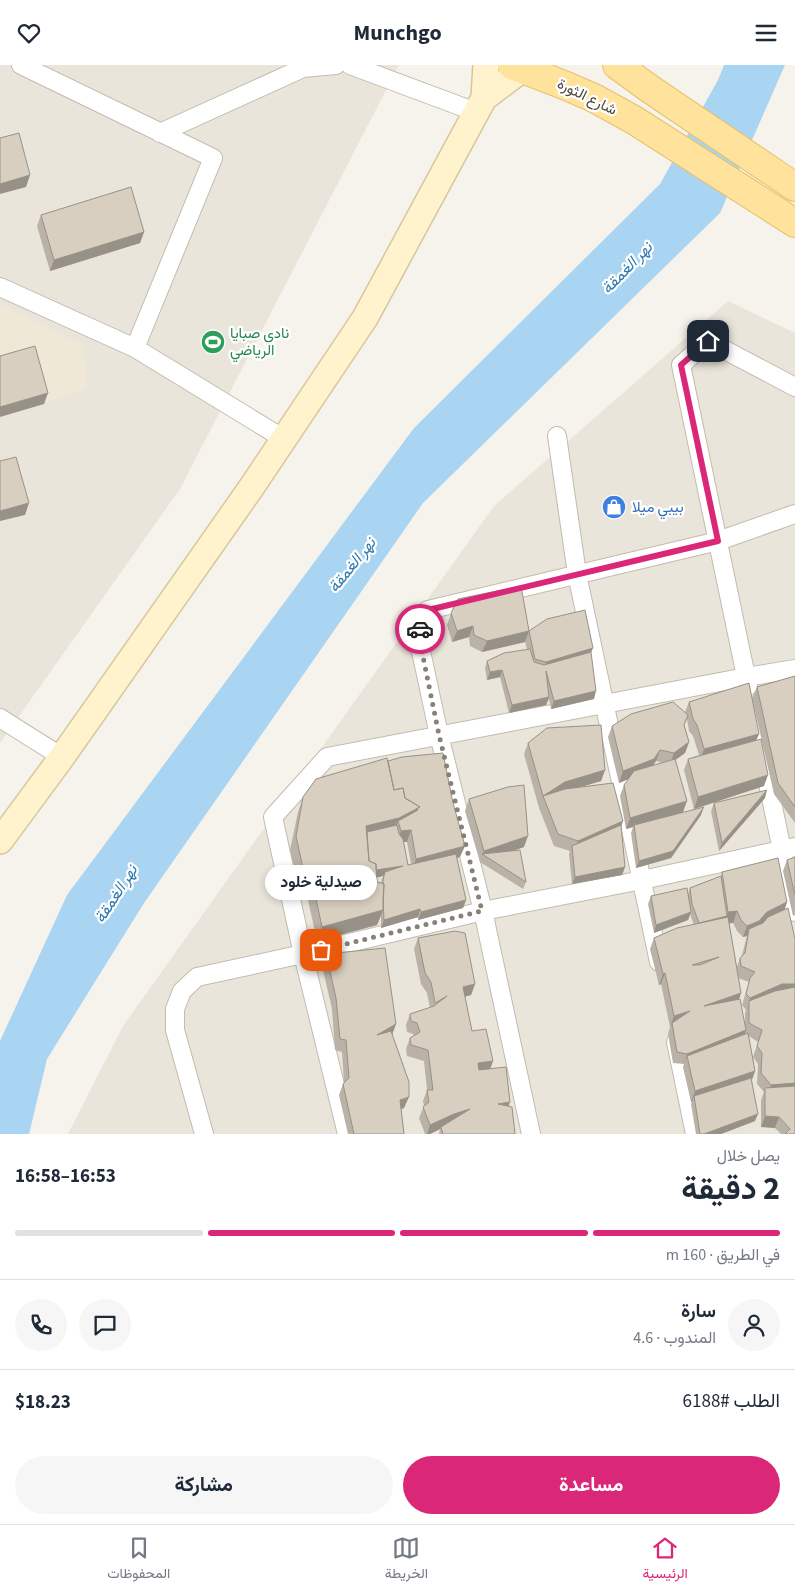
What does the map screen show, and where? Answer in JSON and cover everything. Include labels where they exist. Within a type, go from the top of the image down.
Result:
[{"type":"main road","points":[[617,65],[795,187]]},
{"type":"main road","name":"شارع الثورة","points":[[521,66],[586,94],[634,120],[791,221]]},
{"type":"street","points":[[21,65],[213,158],[135,348]]},
{"type":"street","points":[[160,133],[303,68],[336,65]]},
{"type":"street","points":[[350,65],[480,105]]},
{"type":"street","points":[[480,105],[486,65]]},
{"type":"street","points":[[0,841],[62,757],[284,439],[365,318],[480,105],[521,66]]},
{"type":"street","points":[[0,287],[135,348],[284,439]]},
{"type":"street","points":[[795,387],[708,341],[681,365],[746,677],[789,848],[795,912]]},
{"type":"street","points":[[557,436],[577,574],[662,978]]},
{"type":"street","points":[[531,1134],[482,911],[439,735],[420,642],[420,626],[428,610],[718,541],[795,514]]},
{"type":"street","points":[[347,1134],[303,954],[273,817],[327,757],[795,669]]},
{"type":"street","points":[[0,718],[62,757]]},
{"type":"street","points":[[204,1134],[175,1030],[175,1009],[182,991],[196,977],[303,954],[482,911],[642,880],[789,848]]},
{"type":"street","points":[[673,1027],[695,1134]]},
{"type":"shaded area","points":[[0,65],[399,65],[180,489],[0,743]]},
{"type":"shaded area","points":[[728,301],[795,333],[795,1134],[68,1134],[123,1026],[494,506]]},
{"type":"shaded area","points":[[0,303],[84,345],[87,389],[0,417]]},
{"type":"water","name":"نهر الغمقة","points":[[724,65],[785,65],[720,213],[423,503],[144,903],[47,1059],[29,1134],[0,1134],[0,1041],[67,895],[414,428],[660,184],[718,80]]},
{"type":"building","points":[[19,133],[30,175],[0,184],[0,138]]},
{"type":"building","points":[[131,187],[144,232],[54,260],[41,215]]},
{"type":"building","points":[[35,346],[48,393],[0,407],[0,356]]},
{"type":"building","points":[[16,457],[29,503],[0,511],[0,461]]},
{"type":"building","points":[[521,586],[529,631],[487,641],[474,635],[473,626],[457,631],[451,613],[458,599]]},
{"type":"building","points":[[585,610],[593,648],[546,662],[535,659],[529,631],[547,619]]},
{"type":"building","points":[[530,649],[534,662],[544,665],[591,652],[596,691],[554,701],[546,671],[549,697],[512,705],[502,670],[490,672],[487,661],[504,653]]},
{"type":"building","points":[[795,676],[795,807],[778,783],[757,687]]},
{"type":"building","points":[[749,683],[759,734],[704,749],[689,702]]},
{"type":"building","points":[[673,702],[688,715],[684,725],[689,742],[674,753],[660,750],[654,759],[623,771],[612,726],[631,714]]},
{"type":"building","points":[[601,725],[605,770],[565,782],[543,796],[528,743],[547,728]]},
{"type":"building","points":[[761,739],[768,775],[698,797],[688,759]]},
{"type":"building","points":[[443,753],[453,803],[465,846],[416,859],[411,830],[401,831],[398,821],[420,807],[405,798],[403,788],[394,790],[388,761],[402,757]]},
{"type":"building","points":[[387,758],[394,790],[403,788],[405,798],[420,807],[399,818],[366,826],[369,861],[376,864],[377,882],[384,884],[383,910],[322,927],[313,885],[305,877],[296,836],[303,797],[316,779]]},
{"type":"building","points":[[675,759],[687,801],[630,818],[624,785],[634,771]]},
{"type":"building","points":[[613,783],[623,821],[578,841],[558,834],[543,796],[565,789]]},
{"type":"building","points":[[524,785],[528,836],[484,851],[469,799],[508,787]]},
{"type":"building","points":[[767,790],[722,843],[714,803]]},
{"type":"building","points":[[704,807],[673,851],[639,861],[634,825]]},
{"type":"building","points":[[397,825],[399,834],[403,839],[408,865],[456,854],[466,900],[421,912],[420,909],[384,920],[383,880],[385,872],[403,866],[376,870],[376,864],[369,861],[367,832]]},
{"type":"building","points":[[621,825],[625,867],[575,877],[572,846]]},
{"type":"building","points":[[520,850],[526,882],[482,854]]},
{"type":"building","points":[[795,857],[795,895],[787,860]]},
{"type":"building","points":[[778,858],[787,902],[767,912],[759,921],[747,926],[741,920],[737,911],[728,912],[722,872]]},
{"type":"building","points":[[721,876],[727,916],[699,923],[692,904],[690,888]]},
{"type":"building","points":[[687,888],[691,912],[656,925],[651,896]]},
{"type":"building","points":[[788,908],[795,939],[795,984],[782,984],[750,998],[746,994],[750,978],[755,972],[741,966],[740,958],[745,953],[749,929],[763,923],[768,917]]},
{"type":"building","points":[[728,917],[741,993],[704,1006],[740,999],[746,1030],[687,1054],[677,1052],[672,1023],[690,1011],[674,1016],[665,973],[663,974],[654,938],[677,928]],"holes":[[[719,957],[700,965],[692,965]]]},
{"type":"building","points":[[455,931],[465,933],[475,984],[463,987],[472,1031],[486,1029],[493,1061],[478,1063],[479,1070],[506,1067],[510,1102],[498,1104],[512,1107],[515,1134],[443,1134],[441,1127],[470,1109],[430,1125],[423,1107],[429,1102],[427,1090],[433,1090],[428,1050],[411,1045],[410,1038],[420,1032],[417,1023],[411,1021],[410,1014],[434,1006],[447,996],[435,1003],[431,982],[425,973],[418,938]]},
{"type":"building","points":[[385,948],[396,1024],[377,1035],[391,1031],[409,1082],[409,1097],[400,1100],[404,1134],[354,1134],[343,1084],[349,1078],[346,1040],[340,1039],[336,998],[327,958],[336,953]]},
{"type":"building","points":[[795,987],[795,1083],[771,1085],[761,1073],[762,1053],[757,1046],[762,1030],[749,1023],[749,1001],[775,991]]},
{"type":"building","points":[[748,1033],[755,1071],[695,1091],[687,1056]]},
{"type":"building","points":[[751,1078],[758,1114],[700,1134],[694,1096]]},
{"type":"building","points":[[795,1086],[795,1134],[785,1134],[790,1129],[779,1117],[765,1116],[765,1088]]},
{"type":"way so far","points":[[321,950],[482,911],[439,735],[420,642],[420,629]]},
{"type":"place","name":"نادي صبايا الرياضي","points":[[213,342]]},
{"type":"place","name":"بيبي ميلا","points":[[614,507]]},
{"type":"place","name":"صيدلية خلود","points":[[321,950]]},
{"type":"route","points":[[420,629],[428,610],[718,541],[681,365],[708,341]]}]
